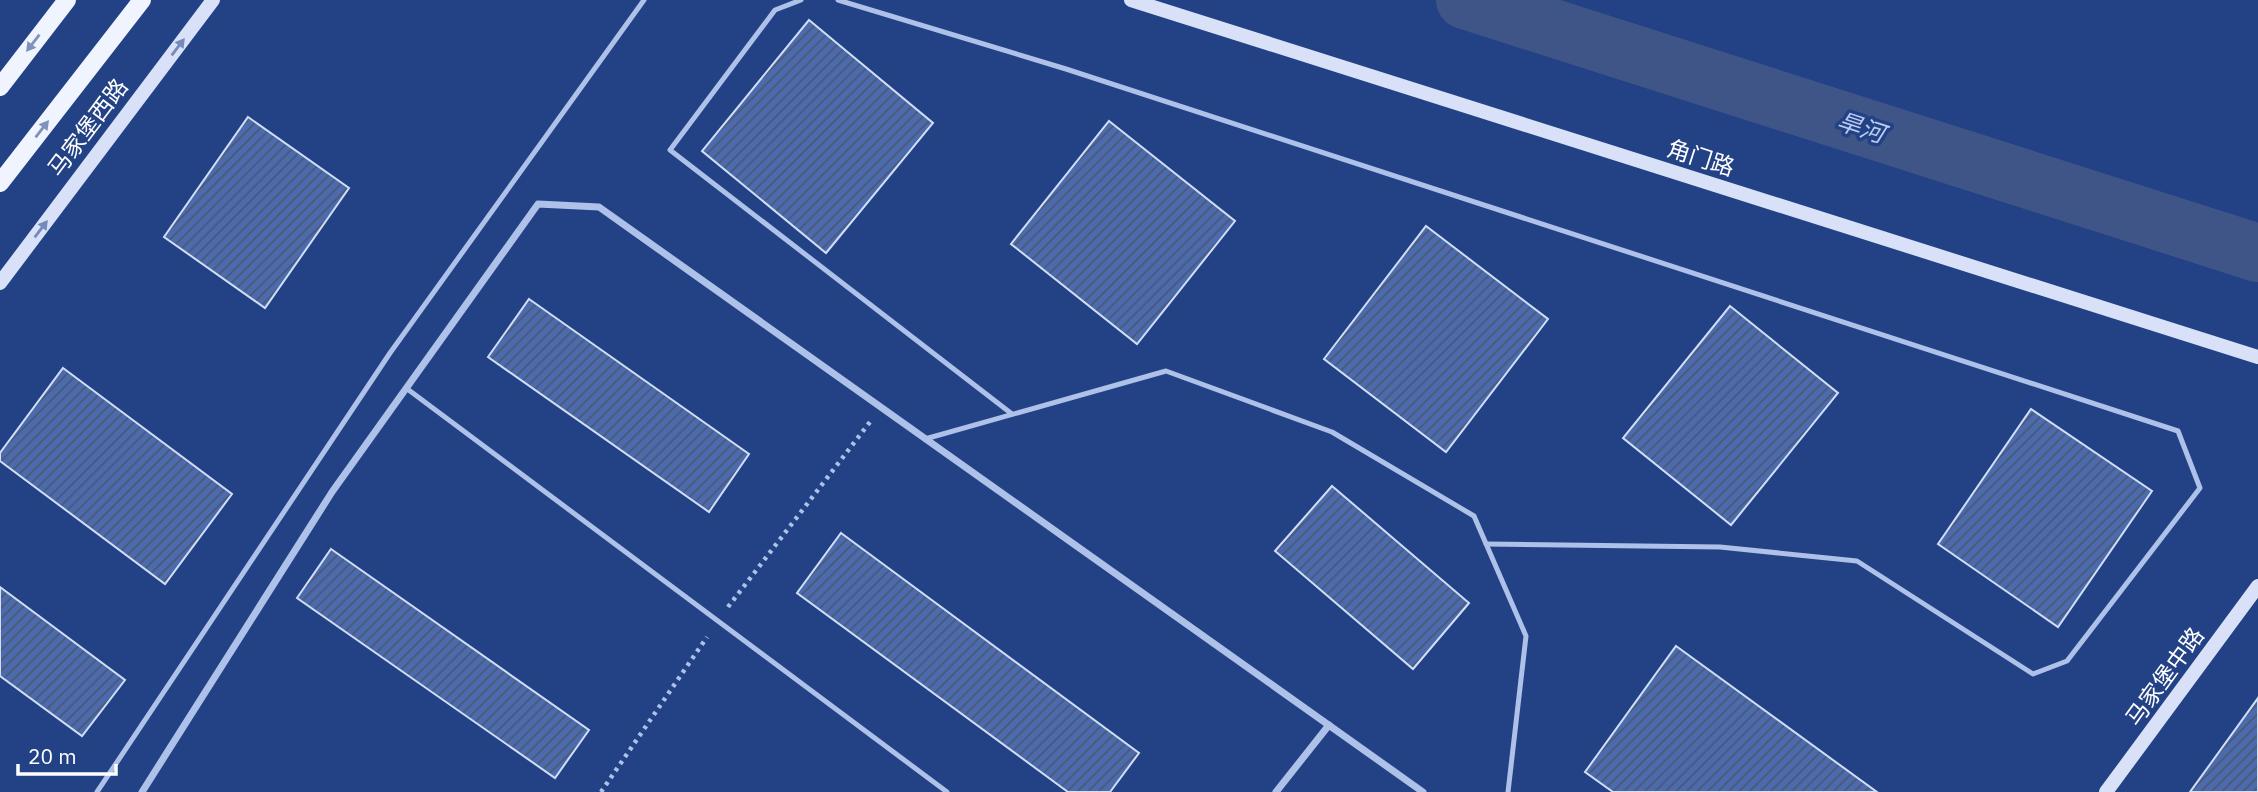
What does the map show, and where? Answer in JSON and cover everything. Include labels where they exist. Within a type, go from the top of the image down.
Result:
[{"type":"main road","points":[[0,86],[67,0]]},
{"type":"main road","name":"马家堡西路","points":[[0,183],[142,0]]},
{"type":"street","name":"马家堡西路","points":[[0,283],[213,0]]},
{"type":"street","name":"角门路","points":[[1131,0],[2258,357]]},
{"type":"street","points":[[142,792],[332,492],[538,204],[599,207],[1423,792]]},
{"type":"street","name":"马家堡中路","points":[[2106,792],[2258,586]]},
{"type":"street","points":[[1276,792],[1329,725]]},
{"type":"lane","points":[[97,792],[390,353],[644,0]]},
{"type":"lane","points":[[801,0],[775,10],[670,150],[1012,414]]},
{"type":"lane","points":[[838,0],[1066,69],[2178,431],[2200,488],[2067,661],[2033,674],[1857,561],[1720,547],[1486,544]]},
{"type":"lane","points":[[925,439],[1166,371],[1332,432],[1474,516],[1526,636],[1508,792]]},
{"type":"lane","points":[[406,388],[947,792]]},
{"type":"path","points":[[601,792],[718,621],[881,407]]},
{"type":"building","points":[[809,20],[933,123],[826,253],[702,151]]},
{"type":"building","points":[[248,117],[349,188],[265,308],[164,237]]},
{"type":"building","points":[[1109,121],[1235,221],[1137,344],[1011,244]]},
{"type":"building","points":[[1426,226],[1548,319],[1446,452],[1324,359]]},
{"type":"building","points":[[529,299],[749,454],[709,512],[488,357]]},
{"type":"building","points":[[1730,306],[1838,393],[1731,525],[1623,438]]},
{"type":"building","points":[[63,368],[232,494],[165,584],[0,461],[0,453]]},
{"type":"building","points":[[2031,409],[2152,491],[2058,627],[1938,544]]},
{"type":"building","points":[[1332,486],[1469,603],[1413,669],[1275,551]]},
{"type":"building","points":[[841,533],[1139,753],[1110,792],[1068,792],[797,593]]},
{"type":"building","points":[[331,549],[589,730],[555,778],[297,598]]},
{"type":"building","points":[[0,587],[125,680],[82,736],[0,676]]},
{"type":"building","points":[[1676,646],[1877,792],[1613,792],[1585,772]]},
{"type":"building","points":[[2258,698],[2258,792],[2190,792]]},
{"type":"waterway","name":"旱河","points":[[1465,0],[2258,253]]}]
